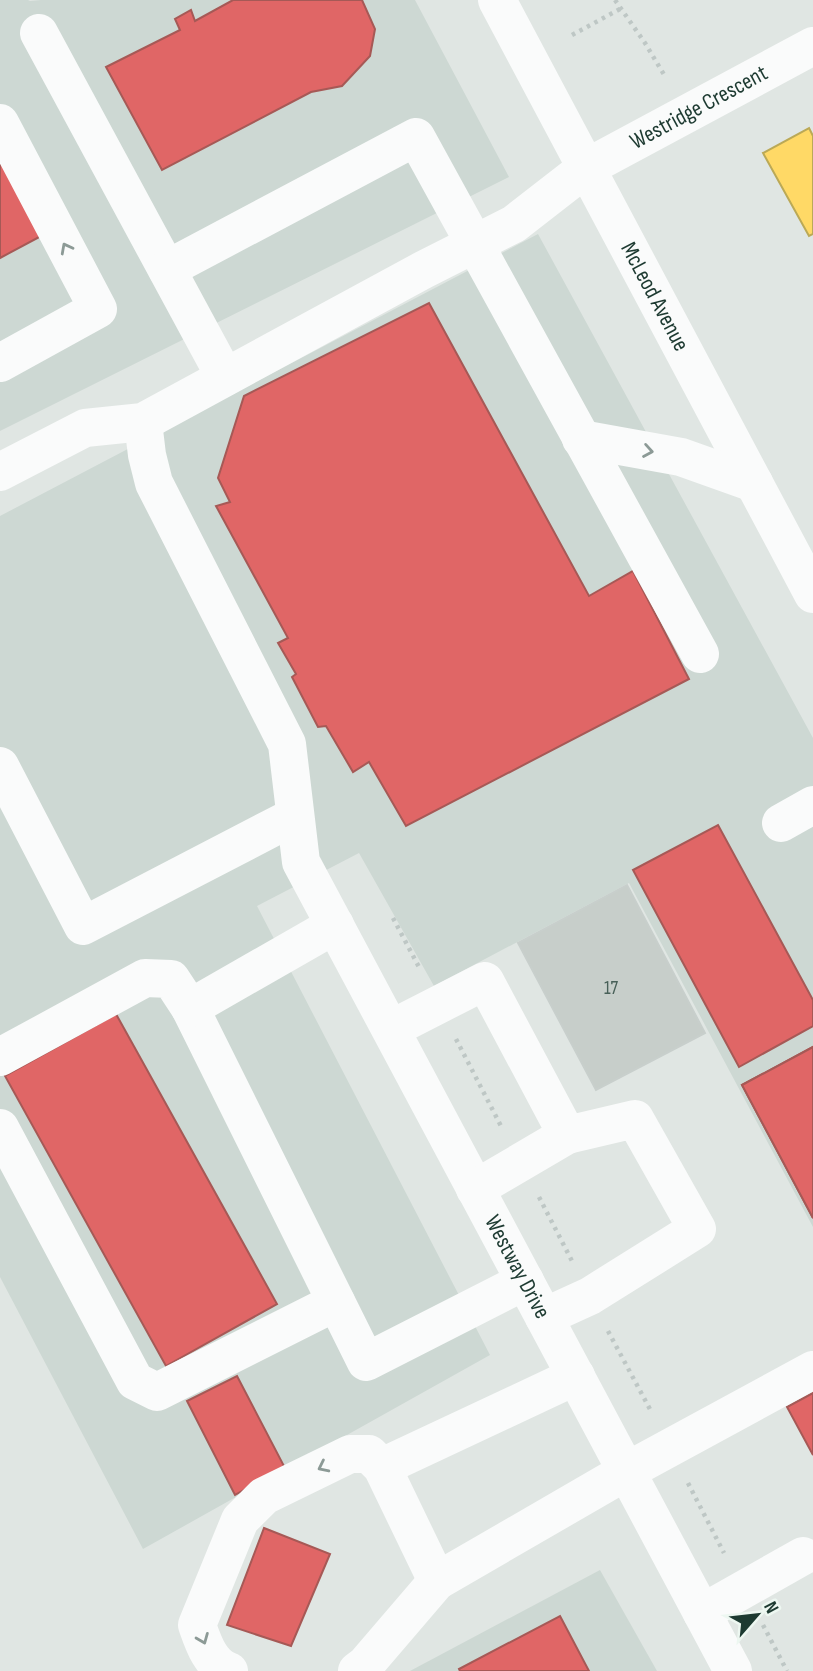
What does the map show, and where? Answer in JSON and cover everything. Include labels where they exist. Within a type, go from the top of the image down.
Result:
[{"type":"street","name":"McLeod Avenue","points":[[497,0],[813,594]]},
{"type":"street","points":[[39,33],[225,377]]},
{"type":"street","name":"Westridge Crescent","points":[[143,422],[514,223],[586,167],[813,46]]},
{"type":"street","points":[[0,123],[98,309],[0,363]]},
{"type":"street","points":[[167,269],[416,137],[700,654]]},
{"type":"street","points":[[0,472],[85,428],[143,422],[154,483],[287,744],[295,816],[83,926],[0,766]]},
{"type":"street","points":[[581,439],[681,457],[754,483]]},
{"type":"street","points":[[780,823],[813,805]]},
{"type":"street","name":"Westway Drive","points":[[295,816],[301,862],[733,1671]]},
{"type":"street","points":[[190,1008],[335,925]]},
{"type":"street","points":[[0,1057],[145,978],[171,979],[190,1008],[366,1362],[525,1281]]},
{"type":"street","points":[[391,1029],[485,981],[566,1135]]},
{"type":"street","points":[[475,1189],[566,1135],[635,1119],[697,1229],[590,1296],[544,1317]]},
{"type":"street","points":[[0,1128],[135,1381],[157,1392],[335,1301]]},
{"type":"street","points":[[361,1668],[437,1581],[627,1471],[813,1370]]},
{"type":"street","points":[[382,1467],[576,1376]]},
{"type":"street","points":[[229,1671],[220,1668],[204,1645],[197,1625],[240,1520],[264,1496],[350,1454],[369,1454],[382,1467],[437,1581]]},
{"type":"street","points":[[702,1613],[803,1556]]},
{"type":"path","points":[[615,0],[688,114]]},
{"type":"path","points":[[572,35],[621,9]]},
{"type":"shaded area","points":[[0,0],[415,0],[509,177],[0,431]]},
{"type":"shaded area","points":[[538,234],[813,738],[813,1227],[629,883],[434,986],[359,853],[257,906],[490,1355],[143,1549],[0,1277],[0,516]]},
{"type":"shaded area","points":[[600,1570],[657,1671],[410,1671]]},
{"type":"building: Homes","points":[[809,128],[813,136],[813,234],[809,236],[763,153]]},
{"type":"building: Shops","points":[[233,0],[362,0],[375,29],[370,56],[342,86],[311,92],[162,170],[106,67],[180,30],[175,19],[191,10],[195,21]]},
{"type":"building: Shops","points":[[0,154],[43,235],[0,258]]},
{"type":"building: Shops","points":[[429,303],[589,596],[633,571],[689,679],[406,826],[369,762],[353,772],[326,726],[318,727],[292,677],[296,674],[278,643],[288,638],[216,506],[230,502],[218,478],[244,396]]},
{"type":"building: Shops","points":[[718,825],[813,1000],[813,1026],[739,1067],[633,870]]},
{"type":"building: Shops","points":[[116,1014],[277,1304],[166,1366],[5,1076]]},
{"type":"building: Shops","points":[[813,1047],[813,1218],[742,1085]]},
{"type":"building: Shops","points":[[813,1047],[813,1218],[742,1085]]},
{"type":"building: Shops","points":[[237,1376],[285,1468],[235,1495],[187,1401]]},
{"type":"building: Shops","points":[[813,1393],[813,1455],[787,1407]]},
{"type":"building: Shops","points":[[264,1528],[330,1554],[291,1646],[227,1625]]},
{"type":"building: Shops","points":[[560,1616],[589,1671],[460,1671],[459,1669]]},
{"type":"building: Other","points":[[627,885],[705,1033],[596,1090],[518,943]]}]
